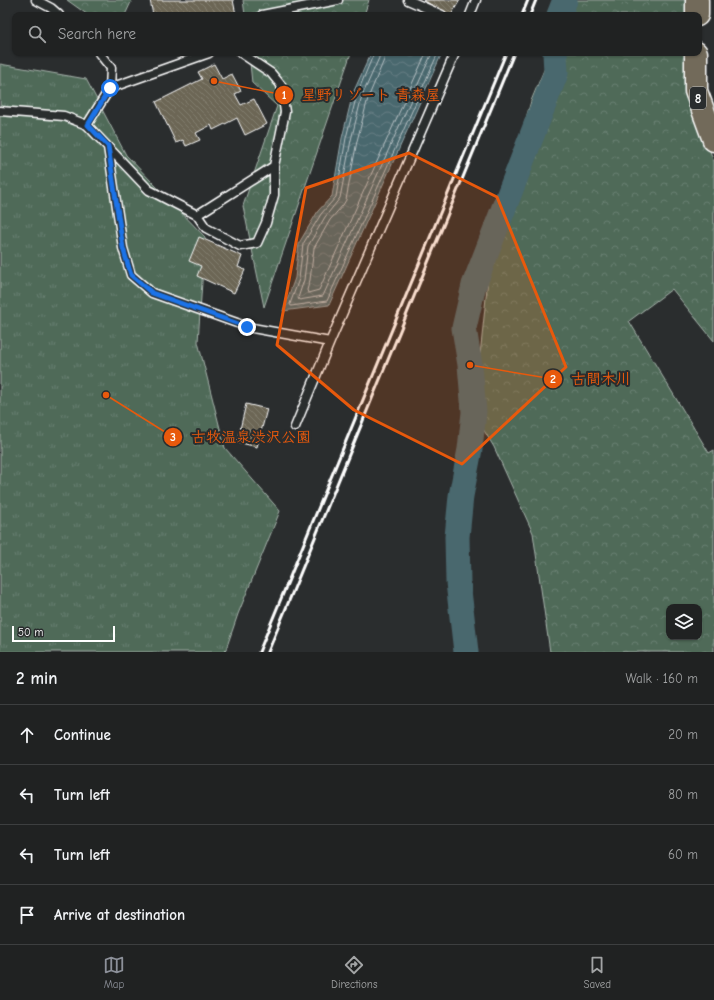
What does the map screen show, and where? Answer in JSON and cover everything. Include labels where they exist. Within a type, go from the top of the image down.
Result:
[{"type":"main road","points":[[697,0],[697,12]]},
{"type":"main road","name":"8","points":[[696,56],[696,91],[714,140]]},
{"type":"lane","points":[[36,0],[56,12]]},
{"type":"lane","points":[[277,12],[338,0]]},
{"type":"lane","points":[[408,0],[435,12]]},
{"type":"lane","points":[[471,12],[476,0]]},
{"type":"lane","points":[[88,125],[110,88],[111,68],[101,56]]},
{"type":"lane","points":[[110,88],[201,56]]},
{"type":"lane","points":[[0,111],[64,116],[88,125],[149,190],[197,215],[206,228],[240,246],[257,243],[266,223],[274,195],[274,166],[285,112],[281,85],[271,73],[246,56]]},
{"type":"lane","points":[[295,427],[330,342],[454,56]]},
{"type":"lane","points":[[108,146],[123,248],[131,275],[152,293],[242,325],[330,342]]},
{"type":"lane","points":[[197,215],[274,166]]},
{"type":"highlighted area","points":[[409,153],[497,197],[566,367],[462,464],[354,410],[277,345],[306,188]]},
{"type":"green space","points":[[67,0],[132,0],[126,12],[84,12]]},
{"type":"green space","points":[[243,0],[369,0],[365,12],[245,12]]},
{"type":"green space","points":[[572,0],[690,0],[690,12],[567,12]]},
{"type":"green space","points":[[249,56],[350,56],[264,307],[243,206],[277,106],[252,83]]},
{"type":"green space","points":[[550,56],[689,56],[687,89],[714,162],[714,341],[672,289],[629,321],[709,453],[714,450],[714,652],[550,652],[533,533],[494,447],[474,414],[493,230],[531,101]]},
{"type":"green space","points":[[0,64],[86,79],[126,155],[205,237],[198,342],[225,448],[280,511],[238,614],[225,652],[0,652]]},
{"type":"water","points":[[370,56],[441,56],[329,305],[283,311],[295,278],[299,243],[318,211],[332,196],[342,138],[353,93]]},
{"type":"building","points":[[150,0],[233,0],[235,12],[152,12]]},
{"type":"building","points":[[423,0],[460,0],[453,12],[443,12]]},
{"type":"building","points":[[214,64],[222,79],[232,74],[241,91],[235,94],[241,105],[254,99],[267,124],[245,135],[237,118],[213,130],[211,125],[196,133],[200,140],[186,146],[183,140],[176,143],[156,102],[202,79],[198,72]]},
{"type":"building","points":[[199,237],[242,256],[238,267],[245,270],[234,293],[197,276],[201,266],[189,261]]},
{"type":"building","points":[[246,404],[267,409],[257,447],[237,442]]},
{"type":"waterway","points":[[560,12],[565,0]]},
{"type":"waterway","points":[[466,652],[458,582],[457,537],[461,496],[470,449],[474,412],[470,365],[464,328],[474,285],[556,73],[555,56]]},
{"type":"railway","points":[[523,12],[528,0]]},
{"type":"railway","points":[[531,12],[536,0]]},
{"type":"railway","points":[[259,652],[505,56]]},
{"type":"railway","points":[[268,652],[513,56]]},
{"type":"place","name":"星野リゾート 青森屋","points":[[214,81]]},
{"type":"place","name":"古間木川","points":[[470,365]]},
{"type":"place","name":"古牧温泉渋沢公園","points":[[106,395]]},
{"type":"route","points":[[110,88],[88,125],[108,146],[123,248],[131,275],[152,293],[247,327]]}]
